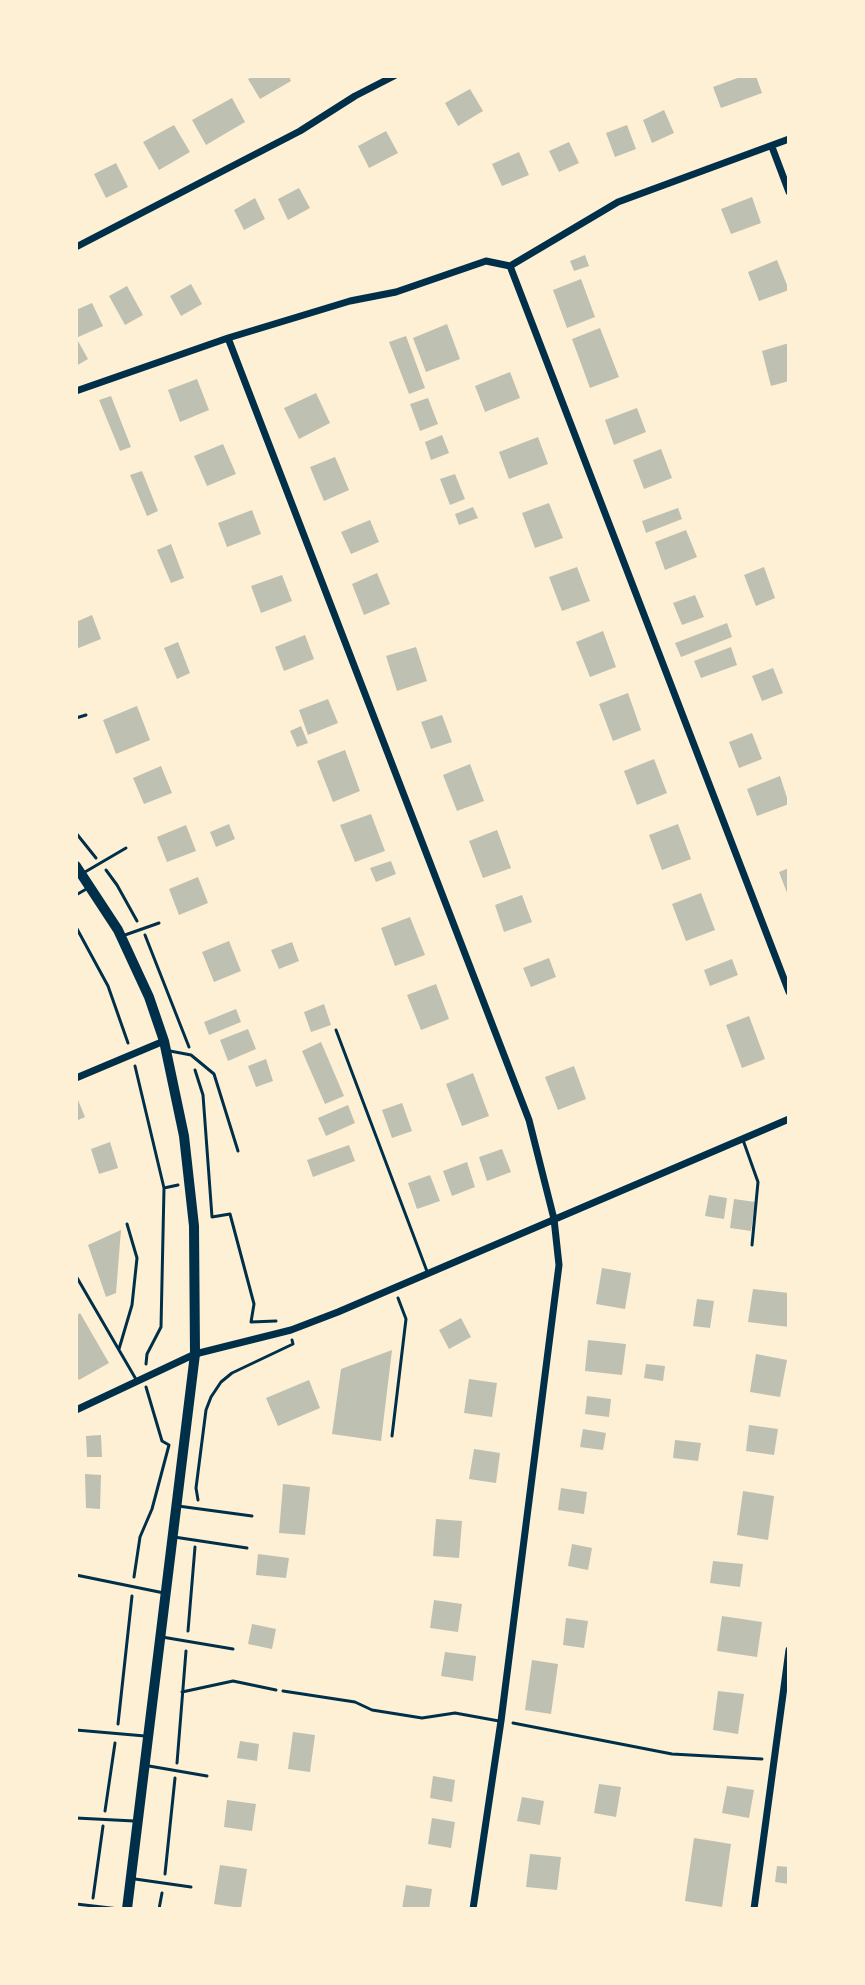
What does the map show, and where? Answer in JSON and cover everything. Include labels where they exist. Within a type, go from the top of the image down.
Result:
[{"type":"main road","points":[[79,870],[92,886],[121,937],[149,997],[165,1045],[184,1136],[194,1226],[195,1354],[127,1909]]},
{"type":"street","points":[[76,247],[300,131],[355,96],[394,76]]},
{"type":"street","points":[[76,391],[228,338],[350,301],[396,292],[486,261],[510,266],[618,202],[789,139]]},
{"type":"street","points":[[772,147],[789,192]]},
{"type":"street","points":[[510,266],[789,992]]},
{"type":"street","points":[[228,338],[529,1120],[554,1219],[559,1265],[501,1721],[473,1909]]},
{"type":"street","points":[[76,1078],[165,1045]]},
{"type":"street","points":[[76,1410],[195,1354],[291,1330],[394,1288],[789,1119]]},
{"type":"street","points":[[754,1909],[789,1650]]},
{"type":"lane","points":[[76,718],[86,715]]},
{"type":"lane","points":[[79,870],[126,848]]},
{"type":"lane","points":[[76,895],[92,886]]},
{"type":"lane","points":[[121,937],[159,923]]},
{"type":"lane","points":[[336,1030],[428,1274]]},
{"type":"lane","points":[[165,1045],[191,1055],[214,1074],[238,1151]]},
{"type":"lane","points":[[743,1138],[758,1182],[752,1245]]},
{"type":"lane","points":[[119,1349],[132,1305],[137,1258],[127,1224]]},
{"type":"lane","points":[[76,1276],[119,1349],[141,1379]]},
{"type":"lane","points":[[178,1506],[252,1516]]},
{"type":"lane","points":[[174,1537],[247,1548]]},
{"type":"lane","points":[[76,1575],[167,1594]]},
{"type":"lane","points":[[162,1637],[233,1649]]},
{"type":"lane","points":[[283,1691],[355,1702],[372,1710],[422,1718],[455,1713],[501,1721]]},
{"type":"lane","points":[[76,1730],[149,1736]]},
{"type":"lane","points":[[145,1765],[207,1776]]},
{"type":"lane","points":[[76,1818],[138,1821]]},
{"type":"lane","points":[[131,1879],[191,1887]]},
{"type":"lane","points":[[76,1904],[119,1909]]},
{"type":"path","points":[[76,927],[108,986],[133,1055],[164,1188],[161,1327],[147,1354],[141,1379],[162,1441],[169,1445],[152,1509],[140,1537],[117,1733],[92,1906]]},
{"type":"path","points":[[199,1509],[196,1488],[206,1410],[211,1397],[232,1373],[293,1344],[288,1321],[251,1322],[254,1304],[230,1214],[212,1217]]},
{"type":"path","points":[[392,1436],[406,1319],[394,1288]]},
{"type":"path","points":[[159,1909],[176,1770],[195,1540]]},
{"type":"path","points":[[182,1692],[233,1681],[283,1691]]},
{"type":"path","points":[[501,1721],[672,1754],[757,1758],[775,1762]]},
{"type":"building","points":[[254,76],[289,76],[291,81],[260,99],[248,79]]},
{"type":"building","points":[[743,76],[756,76],[762,93],[721,108],[713,87]]},
{"type":"building","points":[[470,89],[483,111],[458,126],[445,103]]},
{"type":"building","points":[[232,98],[245,122],[206,145],[192,120]]},
{"type":"building","points":[[664,110],[674,133],[652,143],[643,120]]},
{"type":"building","points":[[174,125],[190,152],[159,170],[143,142]]},
{"type":"building","points":[[627,125],[636,149],[615,157],[606,133]]},
{"type":"building","points":[[386,131],[398,153],[369,168],[358,146]]},
{"type":"building","points":[[569,142],[579,163],[559,172],[549,151]]},
{"type":"building","points":[[519,152],[529,175],[502,186],[492,164]]},
{"type":"building","points":[[116,163],[128,187],[106,198],[94,174]]},
{"type":"building","points":[[299,188],[310,208],[288,220],[278,199]]},
{"type":"building","points":[[752,197],[761,223],[731,234],[721,209]]},
{"type":"building","points":[[255,198],[265,219],[244,230],[234,210]]},
{"type":"building","points":[[585,255],[589,266],[574,271],[570,261]]},
{"type":"building","points":[[777,260],[789,290],[759,301],[748,272]]},
{"type":"building","points":[[581,279],[595,317],[567,328],[553,290]]},
{"type":"building","points":[[191,284],[202,304],[181,316],[170,296]]},
{"type":"building","points":[[127,286],[143,315],[125,325],[109,296]]},
{"type":"building","points":[[92,303],[103,326],[76,338],[76,310]]},
{"type":"building","points":[[447,324],[460,359],[426,372],[413,338]]},
{"type":"building","points":[[600,328],[619,377],[590,388],[572,339]]},
{"type":"building","points":[[406,336],[425,388],[409,394],[389,342]]},
{"type":"building","points":[[76,342],[88,359],[76,366]]},
{"type":"building","points":[[789,343],[789,381],[771,386],[762,351]]},
{"type":"building","points":[[510,372],[520,398],[485,412],[475,386]]},
{"type":"building","points":[[197,379],[209,410],[180,422],[168,390]]},
{"type":"building","points":[[316,393],[330,423],[299,439],[284,408]]},
{"type":"building","points":[[111,396],[131,447],[120,451],[99,400]]},
{"type":"building","points":[[428,398],[438,424],[420,431],[410,404]]},
{"type":"building","points":[[637,408],[646,432],[614,445],[605,420]]},
{"type":"building","points":[[442,435],[449,453],[431,460],[425,442]]},
{"type":"building","points":[[538,437],[548,464],[509,479],[499,452]]},
{"type":"building","points":[[223,444],[236,474],[207,486],[194,456]]},
{"type":"building","points":[[661,449],[672,478],[644,489],[633,460]]},
{"type":"building","points":[[335,457],[349,490],[324,501],[310,467]]},
{"type":"building","points":[[142,471],[158,511],[147,516],[130,475]]},
{"type":"building","points":[[455,474],[465,499],[450,505],[440,479]]},
{"type":"building","points":[[549,503],[563,538],[535,548],[522,513]]},
{"type":"building","points":[[473,507],[478,518],[459,525],[455,514]]},
{"type":"building","points":[[678,508],[682,519],[646,533],[642,521]]},
{"type":"building","points":[[252,510],[261,534],[227,547],[218,523]]},
{"type":"building","points":[[370,520],[379,542],[351,554],[341,532]]},
{"type":"building","points":[[686,530],[697,557],[665,570],[655,542]]},
{"type":"building","points":[[171,544],[184,578],[171,583],[157,550]]},
{"type":"building","points":[[577,567],[590,601],[562,611],[549,577]]},
{"type":"building","points":[[764,567],[775,598],[756,606],[744,575]]},
{"type":"building","points":[[377,573],[390,604],[364,615],[352,584]]},
{"type":"building","points":[[282,575],[292,601],[261,613],[251,586]]},
{"type":"building","points":[[695,595],[704,617],[682,625],[673,603]]},
{"type":"building","points":[[92,615],[101,639],[76,649],[76,622]]},
{"type":"building","points":[[727,623],[732,637],[681,657],[675,643]]},
{"type":"building","points":[[603,631],[616,667],[590,677],[576,642]]},
{"type":"building","points":[[305,635],[314,659],[284,671],[275,647]]},
{"type":"building","points":[[178,642],[190,673],[177,679],[164,648]]},
{"type":"building","points":[[416,647],[427,681],[397,691],[386,656]]},
{"type":"building","points":[[731,647],[737,665],[701,678],[694,661]]},
{"type":"building","points":[[773,668],[783,693],[762,701],[752,676]]},
{"type":"building","points":[[628,693],[641,730],[613,741],[599,704]]},
{"type":"building","points":[[328,699],[338,723],[308,735],[299,710]]},
{"type":"building","points":[[137,706],[150,740],[116,754],[103,720]]},
{"type":"building","points":[[442,715],[452,742],[431,749],[421,722]]},
{"type":"building","points":[[301,726],[308,743],[297,747],[290,731]]},
{"type":"building","points":[[752,733],[762,759],[739,768],[729,742]]},
{"type":"building","points":[[345,750],[360,791],[333,802],[317,761]]},
{"type":"building","points":[[654,759],[667,793],[637,805],[624,771]]},
{"type":"building","points":[[470,764],[484,801],[457,811],[443,775]]},
{"type":"building","points":[[161,766],[172,793],[144,804],[133,778]]},
{"type":"building","points":[[780,776],[789,804],[757,816],[747,789]]},
{"type":"building","points":[[371,814],[385,851],[355,862],[340,825]]},
{"type":"building","points":[[229,824],[235,839],[216,847],[210,832]]},
{"type":"building","points":[[678,824],[691,859],[662,870],[649,835]]},
{"type":"building","points":[[186,825],[196,851],[167,862],[157,837]]},
{"type":"building","points":[[497,830],[511,868],[483,878],[469,841]]},
{"type":"building","points":[[391,861],[396,874],[376,882],[370,868]]},
{"type":"building","points":[[789,868],[789,898],[779,872]]},
{"type":"building","points":[[198,877],[208,903],[179,915],[169,889]]},
{"type":"building","points":[[701,893],[715,930],[686,941],[672,904]]},
{"type":"building","points":[[522,895],[532,922],[504,932],[495,905]]},
{"type":"building","points":[[410,917],[425,955],[395,966],[381,928]]},
{"type":"building","points":[[229,941],[241,971],[214,982],[202,952]]},
{"type":"building","points":[[292,942],[299,961],[279,969],[271,950]]},
{"type":"building","points":[[549,958],[556,977],[531,987],[523,968]]},
{"type":"building","points":[[732,959],[738,975],[710,986],[704,970]]},
{"type":"building","points":[[436,984],[449,1019],[421,1030],[407,995]]},
{"type":"building","points":[[324,1004],[331,1025],[311,1032],[304,1012]]},
{"type":"building","points":[[236,1009],[241,1022],[209,1035],[204,1022]]},
{"type":"building","points":[[749,1016],[765,1059],[742,1068],[726,1025]]},
{"type":"building","points":[[248,1029],[256,1049],[228,1061],[220,1040]]},
{"type":"building","points":[[321,1042],[344,1096],[325,1104],[302,1051]]},
{"type":"building","points":[[266,1059],[273,1081],[256,1087],[248,1066]]},
{"type":"building","points":[[574,1066],[586,1099],[558,1110],[545,1077]]},
{"type":"building","points":[[473,1073],[489,1116],[462,1126],[446,1084]]},
{"type":"building","points":[[76,1095],[85,1117],[76,1121]]},
{"type":"building","points":[[402,1103],[412,1131],[392,1138],[382,1110]]},
{"type":"building","points":[[348,1105],[355,1123],[326,1136],[318,1118]]},
{"type":"building","points":[[110,1142],[118,1168],[99,1174],[91,1149]]},
{"type":"building","points":[[349,1145],[355,1161],[313,1177],[307,1160]]},
{"type":"building","points":[[502,1149],[511,1172],[487,1181],[479,1157]]},
{"type":"building","points":[[467,1162],[475,1187],[452,1196],[443,1171]]},
{"type":"building","points":[[430,1175],[440,1201],[417,1209],[408,1183]]},
{"type":"building","points":[[709,1195],[727,1198],[724,1219],[705,1216]]},
{"type":"building","points":[[734,1199],[755,1202],[751,1231],[730,1228]]},
{"type":"building","points":[[121,1230],[116,1293],[106,1297],[88,1245]]},
{"type":"building","points":[[602,1268],[631,1273],[625,1309],[596,1304]]},
{"type":"building","points":[[753,1289],[789,1293],[789,1327],[748,1322]]},
{"type":"building","points":[[697,1299],[714,1301],[710,1328],[693,1326]]},
{"type":"building","points":[[80,1313],[109,1363],[79,1380],[76,1375],[76,1316]]},
{"type":"building","points":[[461,1318],[471,1337],[449,1349],[439,1330]]},
{"type":"building","points":[[588,1340],[626,1344],[622,1375],[585,1371]]},
{"type":"building","points":[[392,1350],[381,1441],[332,1434],[341,1369]]},
{"type":"building","points":[[756,1354],[787,1360],[780,1397],[750,1392]]},
{"type":"building","points":[[646,1364],[665,1366],[663,1381],[644,1378]]},
{"type":"building","points":[[469,1379],[497,1383],[492,1417],[464,1413]]},
{"type":"building","points":[[309,1380],[320,1408],[278,1426],[266,1398]]},
{"type":"building","points":[[587,1396],[611,1399],[609,1417],[585,1414]]},
{"type":"building","points":[[749,1425],[778,1429],[774,1455],[746,1451]]},
{"type":"building","points":[[583,1429],[606,1433],[603,1450],[580,1447]]},
{"type":"building","points":[[101,1435],[102,1457],[87,1457],[86,1436]]},
{"type":"building","points":[[675,1440],[701,1443],[698,1461],[673,1458]]},
{"type":"building","points":[[474,1449],[500,1453],[496,1483],[469,1479]]},
{"type":"building","points":[[85,1474],[101,1475],[100,1509],[86,1508]]},
{"type":"building","points":[[283,1484],[310,1487],[305,1535],[279,1533]]},
{"type":"building","points":[[561,1488],[587,1492],[584,1514],[558,1510]]},
{"type":"building","points":[[743,1491],[774,1496],[768,1540],[737,1535]]},
{"type":"building","points":[[436,1519],[462,1521],[459,1558],[433,1556]]},
{"type":"building","points":[[572,1544],[592,1548],[588,1570],[568,1566]]},
{"type":"building","points":[[258,1554],[289,1558],[286,1578],[256,1575]]},
{"type":"building","points":[[713,1561],[743,1564],[740,1587],[710,1583]]},
{"type":"building","points":[[434,1600],[462,1604],[458,1632],[430,1628]]},
{"type":"building","points":[[722,1616],[762,1622],[757,1657],[717,1651]]},
{"type":"building","points":[[566,1618],[588,1621],[584,1648],[563,1645]]},
{"type":"building","points":[[252,1624],[276,1629],[272,1649],[248,1644]]},
{"type":"building","points":[[445,1652],[476,1656],[473,1681],[441,1676]]},
{"type":"building","points":[[532,1660],[558,1664],[551,1714],[525,1710]]},
{"type":"building","points":[[718,1691],[744,1694],[738,1734],[713,1730]]},
{"type":"building","points":[[293,1732],[315,1735],[310,1772],[288,1769]]},
{"type":"building","points":[[240,1741],[259,1744],[257,1761],[237,1758]]},
{"type":"building","points":[[433,1776],[455,1780],[452,1802],[430,1798]]},
{"type":"building","points":[[599,1784],[621,1787],[616,1817],[594,1813]]},
{"type":"building","points":[[727,1786],[754,1790],[749,1818],[722,1813]]},
{"type":"building","points":[[522,1797],[544,1801],[540,1825],[517,1821]]},
{"type":"building","points":[[227,1800],[256,1804],[252,1831],[224,1827]]},
{"type":"building","points":[[432,1818],[455,1822],[451,1848],[428,1844]]},
{"type":"building","points":[[694,1838],[731,1844],[722,1907],[685,1901]]},
{"type":"building","points":[[530,1854],[561,1857],[557,1890],[526,1887]]},
{"type":"building","points":[[220,1865],[247,1869],[241,1908],[214,1904]]},
{"type":"building","points":[[777,1866],[789,1867],[789,1884],[775,1882]]},
{"type":"building","points":[[406,1885],[432,1889],[429,1909],[402,1909]]}]
